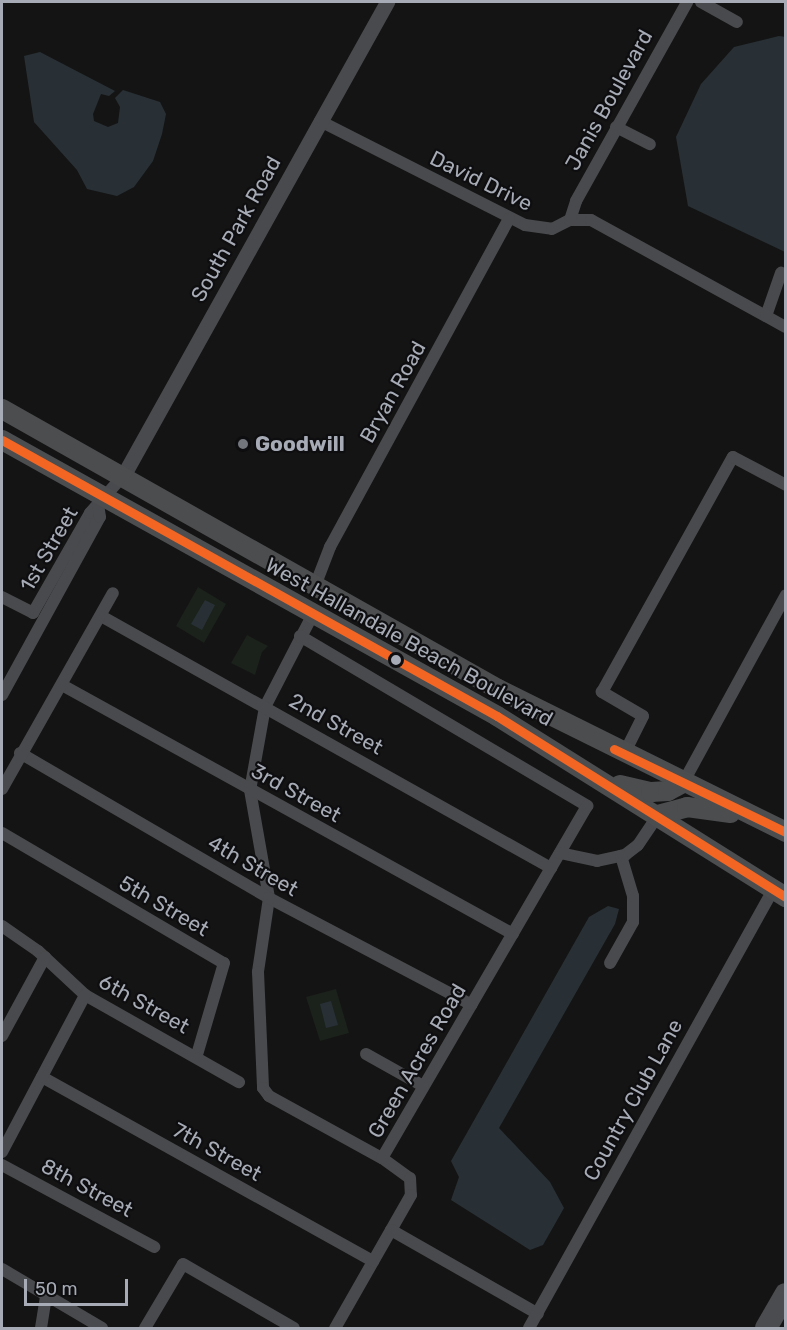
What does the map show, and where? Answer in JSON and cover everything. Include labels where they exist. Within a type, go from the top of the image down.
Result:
[{"type":"highway","points":[[766,1329],[786,1294]]},
{"type":"main road","name":"West Hallandale Beach Boulevard","points":[[2,409],[315,586],[624,754],[786,832]]},
{"type":"main road","name":"West Hallandale Beach Boulevard","points":[[3,443],[100,502],[313,614],[497,716],[658,815],[779,894]]},
{"type":"main road","points":[[313,614],[332,608],[379,621]]},
{"type":"main road","points":[[597,778],[651,792],[668,791],[683,783]]},
{"type":"main road","points":[[658,815],[674,808],[702,807],[760,819]]},
{"type":"street","name":"South Park Road","points":[[123,476],[387,2]]},
{"type":"street","name":"Janis Boulevard","points":[[570,220],[616,127],[687,2]]},
{"type":"street","points":[[701,2],[737,22]]},
{"type":"street","name":"David Drive","points":[[320,121],[509,219],[540,230],[552,229],[570,220],[591,220],[786,327]]},
{"type":"street","points":[[616,127],[650,144]]},
{"type":"street","name":"Bryan Road","points":[[315,586],[330,547],[509,219]]},
{"type":"street","points":[[766,316],[781,273]]},
{"type":"street","points":[[624,754],[643,716],[602,692],[733,457],[786,485]]},
{"type":"street","name":"1st Street","points":[[2,597],[33,613],[90,513],[123,476]]},
{"type":"street","points":[[2,695],[100,517],[100,502]]},
{"type":"street","points":[[2,789],[20,753],[62,685],[113,593]]},
{"type":"street","points":[[683,783],[786,595]]},
{"type":"street","points":[[313,614],[265,706],[250,790],[269,898],[258,972],[263,1088],[269,1096],[382,1158]]},
{"type":"street","name":"2nd Street","points":[[100,616],[265,706],[551,868]]},
{"type":"street","name":"Green Acres Road","points":[[300,636],[587,806],[382,1158],[410,1178],[411,1195],[340,1327]]},
{"type":"street","name":"3rd Street","points":[[62,685],[513,934]]},
{"type":"street","name":"4th Street","points":[[20,753],[269,898],[472,1005]]},
{"type":"street","points":[[560,853],[597,861],[621,856],[638,845],[658,815]]},
{"type":"street","name":"5th Street","points":[[2,833],[224,963],[197,1055]]},
{"type":"street","points":[[610,963],[633,922],[633,896],[621,856]]},
{"type":"street","name":"Country Club Lane","points":[[529,1329],[779,894]]},
{"type":"street","name":"6th Street","points":[[2,926],[41,954],[86,995],[197,1055],[240,1082]]},
{"type":"street","points":[[2,1036],[41,954]]},
{"type":"street","points":[[2,1152],[86,995]]},
{"type":"street","points":[[366,1054],[423,1086]]},
{"type":"street","name":"7th Street","points":[[42,1077],[374,1261]]},
{"type":"street","name":"8th Street","points":[[2,1165],[154,1247]]},
{"type":"street","points":[[391,1230],[538,1314]]},
{"type":"street","points":[[145,1329],[183,1264],[294,1329]]},
{"type":"street","points":[[2,1269],[102,1328]]},
{"type":"street","points":[[41,1329],[46,1295]]},
{"type":"shaded area","points":[[779,36],[786,37],[785,252],[688,206],[676,137],[701,84],[734,47]]},
{"type":"shaded area","points":[[40,52],[115,91],[109,96],[101,94],[93,114],[94,121],[108,127],[118,123],[120,107],[115,98],[123,90],[160,102],[166,114],[162,134],[153,161],[134,187],[117,196],[87,189],[77,170],[34,122],[24,56]]},
{"type":"shaded area","points":[[198,587],[226,604],[204,643],[176,626]]},
{"type":"shaded area","points":[[205,600],[215,605],[202,630],[191,624]]},
{"type":"shaded area","points":[[247,635],[268,646],[262,652],[255,675],[231,663]]},
{"type":"shaded area","points":[[608,906],[619,909],[615,924],[499,1128],[550,1182],[564,1208],[543,1245],[530,1250],[451,1200],[459,1177],[451,1161],[589,917]]},
{"type":"shaded area","points":[[336,989],[349,1033],[320,1041],[306,997]]},
{"type":"shaded area","points":[[331,1001],[338,1025],[326,1028],[320,1004]]},
{"type":"transit line","points":[[2,440],[497,716],[786,897]]},
{"type":"transit line","points":[[614,749],[786,832]]},
{"type":"place","name":"Goodwill","points":[[243,444]]}]
